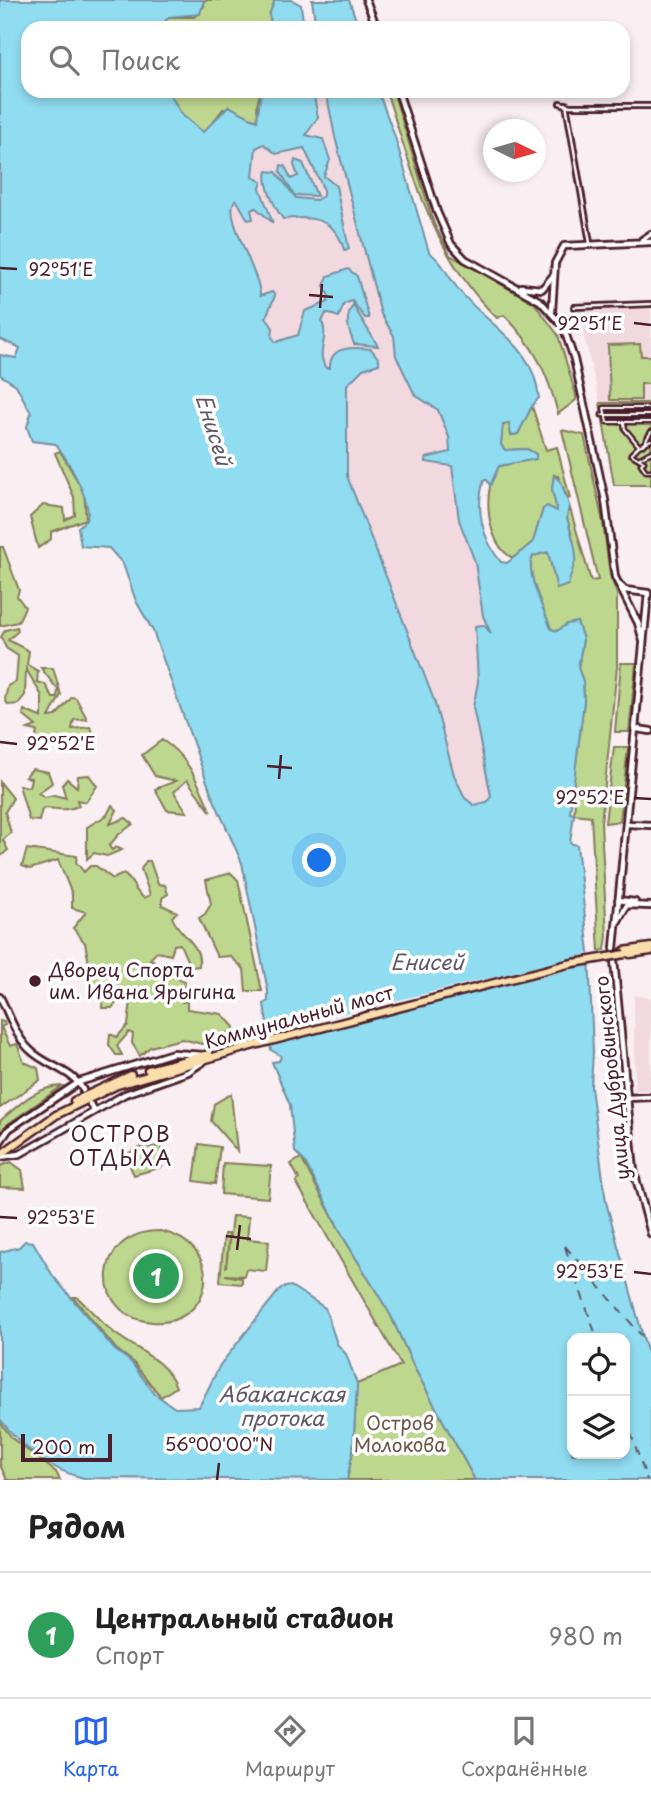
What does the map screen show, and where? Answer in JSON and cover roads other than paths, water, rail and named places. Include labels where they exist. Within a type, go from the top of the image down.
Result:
[{"type":"highway","name":"Коммунальный мост","points":[[0,1154],[54,1111],[97,1088],[136,1073],[206,1057],[563,962],[651,949]]},
{"type":"main road","points":[[366,0],[374,21]]},
{"type":"main road","name":"улица Дубровинского","points":[[400,98],[447,237],[465,258],[513,285],[552,312],[563,326],[574,359],[605,500],[617,583],[638,623],[643,641]]},
{"type":"main road","points":[[637,242],[651,234]]},
{"type":"main road","points":[[513,285],[529,290],[542,289],[549,284],[561,249],[568,245],[651,242]]},
{"type":"main road","points":[[552,312],[555,271]]},
{"type":"main road","name":"улица Дубровинского","points":[[614,948],[650,592],[625,590],[617,583]]},
{"type":"main road","points":[[636,729],[651,731]]},
{"type":"main road","points":[[628,824],[651,825]]},
{"type":"main road","points":[[618,900],[651,905]]},
{"type":"main road","points":[[614,932],[623,908],[631,904],[651,905]]},
{"type":"main road","name":"улица Дубровинского","points":[[614,960],[634,1171],[650,1227]]},
{"type":"main road","points":[[0,997],[23,1043],[35,1055],[79,1082],[83,1090]]},
{"type":"main road","points":[[0,1143],[9,1129],[79,1082],[173,1053],[206,1057]]},
{"type":"main road","points":[[0,1154],[20,1154],[142,1086],[188,1072],[206,1057]]},
{"type":"main road","points":[[627,1098],[651,1097]]},
{"type":"main road","points":[[90,1104],[94,1111]]},
{"type":"street","points":[[560,103],[651,106]]},
{"type":"street","points":[[566,104],[590,243]]},
{"type":"street","points":[[574,307],[651,304]]},
{"type":"street","points":[[651,408],[604,408],[607,422],[651,422]]},
{"type":"street","points":[[604,415],[651,415]]},
{"type":"street","points":[[624,422],[627,433],[641,446]]},
{"type":"street","points":[[641,446],[651,432]]},
{"type":"street","points":[[651,440],[631,454],[644,462],[641,464],[646,471],[651,471]]},
{"type":"street","points":[[638,458],[651,452]]},
{"type":"water","name":"Енисей","points":[[0,0],[204,0],[200,14],[169,17],[165,21],[21,21],[21,98],[172,98],[182,115],[203,132],[229,106],[257,121],[260,98],[314,98],[318,117],[306,135],[323,139],[330,160],[324,176],[336,186],[349,249],[344,250],[340,239],[329,225],[312,219],[283,219],[273,202],[268,189],[267,171],[276,172],[296,198],[316,200],[323,196],[323,188],[304,148],[276,154],[264,144],[256,148],[253,177],[262,182],[260,188],[273,223],[256,208],[251,210],[253,219],[248,220],[236,199],[232,206],[233,217],[259,286],[260,296],[272,292],[275,296],[266,317],[273,328],[272,337],[276,342],[298,335],[305,311],[328,302],[329,296],[324,286],[328,276],[348,269],[357,276],[369,318],[365,318],[352,301],[344,304],[339,317],[326,313],[322,322],[322,356],[326,368],[330,368],[334,355],[344,349],[371,349],[379,359],[379,364],[363,369],[347,385],[347,476],[434,700],[454,775],[465,798],[474,805],[487,802],[491,796],[473,707],[478,682],[475,626],[484,625],[491,634],[483,616],[475,562],[459,520],[452,466],[426,462],[426,458],[450,452],[449,437],[438,410],[415,395],[396,356],[394,336],[381,314],[327,98],[381,98],[429,252],[471,304],[519,350],[535,379],[539,398],[518,434],[511,435],[509,423],[503,424],[501,445],[505,450],[527,449],[536,454],[536,459],[499,466],[490,486],[487,480],[484,480],[481,491],[482,523],[494,553],[501,562],[507,563],[533,542],[543,509],[547,506],[557,511],[552,489],[554,475],[561,482],[569,505],[567,518],[576,558],[568,585],[557,589],[548,552],[533,556],[531,571],[536,592],[551,629],[557,631],[567,624],[577,622],[583,639],[578,668],[583,681],[584,701],[570,813],[574,814],[570,843],[577,845],[589,953],[593,1051],[591,1087],[606,1202],[651,1366],[651,1480],[475,1480],[414,1367],[390,1314],[345,1240],[305,1162],[295,1152],[290,1105],[272,1062],[279,1061],[281,1056],[271,1050],[264,1004],[268,1001],[268,991],[242,863],[211,793],[153,631],[136,601],[123,564],[109,548],[81,546],[78,527],[86,520],[88,513],[83,493],[72,469],[56,444],[32,441],[27,427],[31,413],[16,385],[0,375],[0,355],[16,358],[20,348],[0,339]]},
{"type":"water","points":[[275,0],[292,0],[301,5],[303,21],[271,21],[269,15]]},
{"type":"water","points":[[312,0],[349,0],[356,21],[315,21]]},
{"type":"water","points":[[295,160],[303,163],[317,196],[294,195],[280,171],[281,165],[285,166],[291,179],[298,176]]},
{"type":"water","points":[[353,305],[378,346],[354,344],[348,324]]},
{"type":"water","name":"Абаканская протока","points":[[25,1241],[33,1242],[53,1276],[115,1350],[130,1361],[155,1394],[175,1408],[199,1407],[220,1365],[281,1288],[291,1286],[325,1308],[337,1344],[346,1354],[357,1384],[353,1450],[347,1480],[84,1478],[60,1470],[37,1456],[17,1439],[0,1419],[0,1252],[19,1247]]},
{"type":"place","name":"Дворец Спорта им. Ивана Ярыгина","points":[[35,981]]},
{"type":"place","name":"Центральный стадион","points":[[156,1276]]},
{"type":"district","name":"ОСТРОВ ОТДЫХА","points":[[121,1147]]},
{"type":"park label","name":"Остров Молокова","points":[[400,1434]]}]
